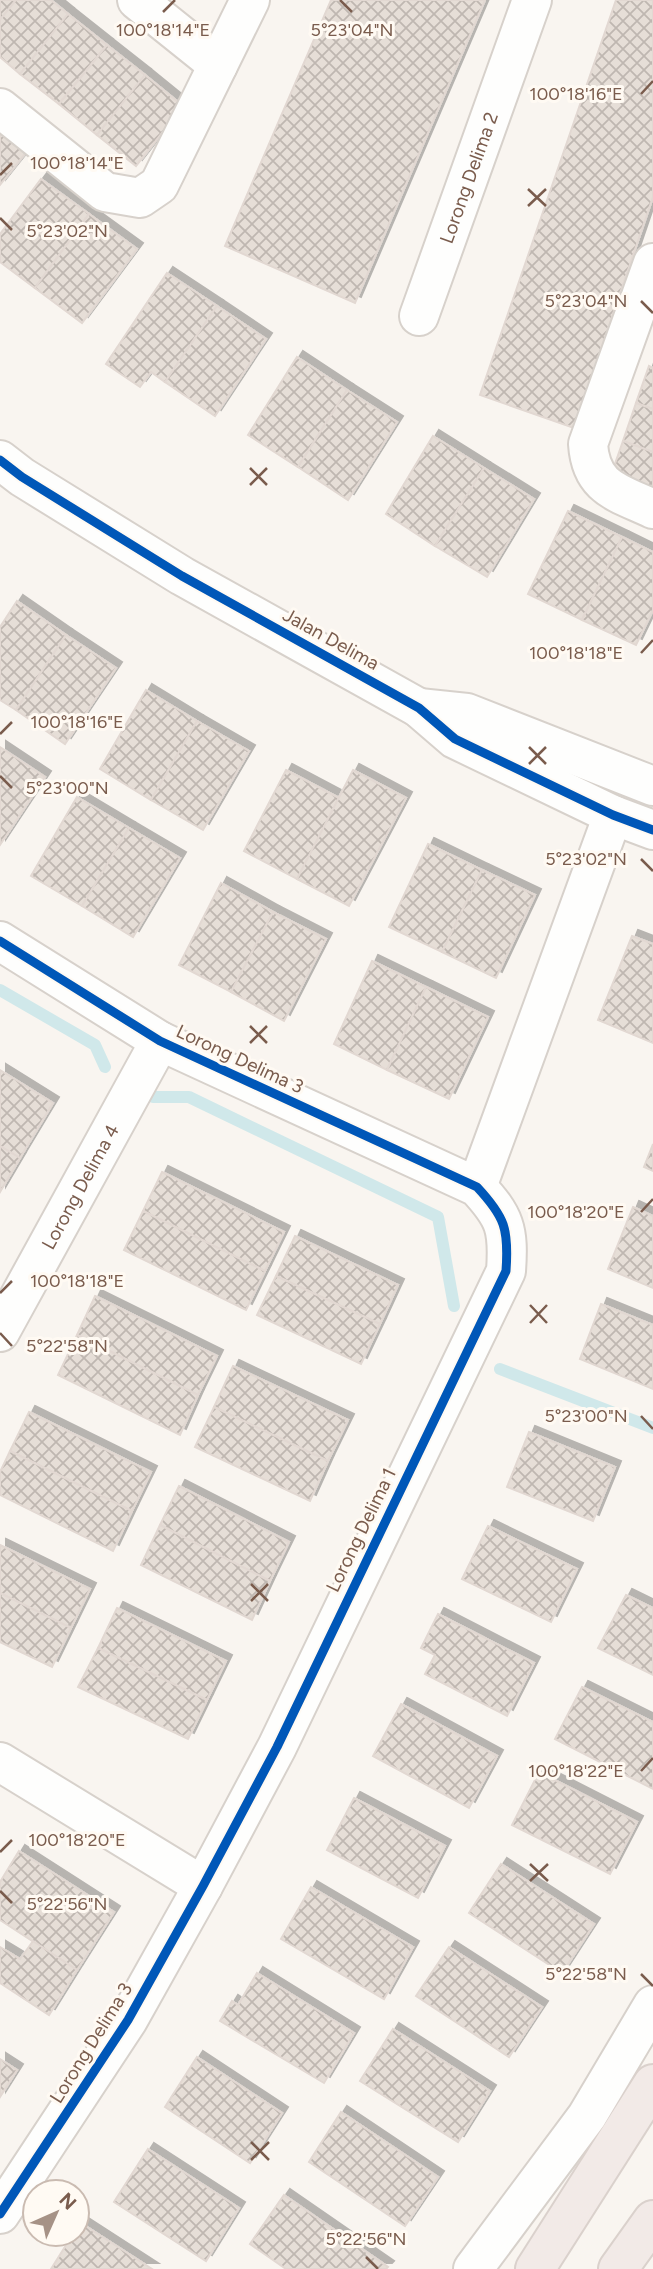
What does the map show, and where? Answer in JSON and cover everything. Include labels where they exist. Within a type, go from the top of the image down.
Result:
[{"type":"highway","points":[[535,2269],[653,2084]]},
{"type":"highway","points":[[618,2269],[649,2222]]},
{"type":"street","points":[[137,0],[218,65]]},
{"type":"street","points":[[0,107],[105,192],[140,198],[159,185],[250,0]]},
{"type":"street","name":"Lorong Delima 2","points":[[419,316],[532,0]]},
{"type":"street","points":[[653,263],[588,444],[589,463],[599,481],[653,509]]},
{"type":"street","name":"Jalan Delima","points":[[0,460],[22,477],[182,576],[419,708],[455,739],[613,815],[653,830]]},
{"type":"street","name":"Jalan Delima","points":[[419,708],[467,713],[653,786]]},
{"type":"street","points":[[477,1187],[613,815]]},
{"type":"street","name":"Lorong Delima 3","points":[[0,941],[160,1041],[477,1187]]},
{"type":"street","name":"Lorong Delima 4","points":[[0,1332],[160,1041]]},
{"type":"street","name":"Lorong Delima 1","points":[[203,1886],[276,1747],[506,1271],[508,1244],[499,1211],[477,1187]]},
{"type":"street","points":[[0,1762],[203,1886]]},
{"type":"street","name":"Lorong Delima 3","points":[[0,2214],[128,2020],[203,1886]]},
{"type":"street","points":[[473,2269],[587,2116],[653,2005]]},
{"type":"building","points":[[0,0],[16,0],[0,20]]},
{"type":"building","points":[[16,0],[51,0],[68,14],[20,74],[0,57],[0,20]]},
{"type":"building","points":[[331,0],[485,0],[355,303],[225,246]]},
{"type":"building","points":[[616,0],[653,0],[653,197],[574,428],[480,395]]},
{"type":"building","points":[[68,14],[107,45],[59,104],[20,74]]},
{"type":"building","points":[[107,45],[145,75],[97,135],[59,104]]},
{"type":"building","points":[[145,75],[183,106],[136,166],[97,135]]},
{"type":"building","points":[[0,128],[28,150],[0,185]]},
{"type":"building","points":[[41,179],[89,214],[35,288],[0,262],[0,234]]},
{"type":"building","points":[[89,214],[137,249],[82,323],[35,288]]},
{"type":"building","points":[[167,273],[217,306],[165,382],[151,372],[140,387],[106,364]]},
{"type":"building","points":[[217,306],[266,339],[215,416],[165,382]]},
{"type":"building","points":[[297,357],[347,390],[298,467],[248,435]]},
{"type":"building","points":[[649,366],[653,368],[653,409],[636,403]]},
{"type":"building","points":[[347,390],[397,422],[348,500],[298,467]]},
{"type":"building","points":[[636,403],[653,409],[653,452],[623,441]]},
{"type":"building","points":[[433,436],[484,468],[435,546],[386,514]]},
{"type":"building","points":[[623,441],[653,452],[653,494],[610,478]]},
{"type":"building","points":[[484,468],[534,499],[487,577],[435,546]]},
{"type":"building","points":[[568,511],[622,537],[582,620],[528,594]]},
{"type":"building","points":[[622,537],[653,552],[653,610],[636,645],[582,620]]},
{"type":"building","points":[[17,601],[66,635],[16,710],[0,700],[0,627]]},
{"type":"building","points":[[66,635],[116,668],[65,744],[16,710]]},
{"type":"building","points":[[146,690],[197,721],[151,800],[100,769]]},
{"type":"building","points":[[197,721],[249,751],[203,830],[151,800]]},
{"type":"building","points":[[0,747],[45,777],[0,845]]},
{"type":"building","points":[[286,770],[339,798],[297,879],[244,851]]},
{"type":"building","points":[[353,770],[406,798],[349,906],[297,879]]},
{"type":"building","points":[[77,797],[129,828],[82,906],[31,876]]},
{"type":"building","points":[[129,828],[180,858],[133,937],[82,906]]},
{"type":"building","points":[[428,844],[482,870],[442,952],[389,927]]},
{"type":"building","points":[[482,870],[535,895],[496,978],[442,952]]},
{"type":"building","points":[[221,883],[273,912],[231,992],[179,965]]},
{"type":"building","points":[[273,912],[326,939],[284,1021],[231,992]]},
{"type":"building","points":[[632,936],[653,944],[653,1043],[598,1020]]},
{"type":"building","points":[[372,961],[426,987],[387,1070],[334,1044]]},
{"type":"building","points":[[426,987],[488,1017],[449,1099],[387,1070]]},
{"type":"building","points":[[0,1070],[53,1103],[20,1158],[0,1146]]},
{"type":"building","points":[[653,1144],[653,1171],[644,1167]]},
{"type":"building","points":[[0,1146],[20,1158],[0,1192]]},
{"type":"building","points":[[162,1172],[284,1232],[265,1271],[143,1211]]},
{"type":"building","points":[[633,1207],[653,1216],[653,1288],[608,1269]]},
{"type":"building","points":[[143,1211],[265,1271],[246,1310],[124,1250]]},
{"type":"building","points":[[295,1236],[398,1285],[380,1324],[276,1276]]},
{"type":"building","points":[[276,1276],[380,1324],[361,1364],[257,1315]]},
{"type":"building","points":[[95,1296],[217,1356],[198,1395],[77,1335]]},
{"type":"building","points":[[601,1304],[653,1325],[653,1389],[580,1359]]},
{"type":"building","points":[[77,1335],[198,1395],[180,1435],[58,1375]]},
{"type":"building","points":[[233,1366],[348,1420],[328,1461],[214,1407]]},
{"type":"building","points":[[214,1407],[328,1461],[310,1501],[195,1447]]},
{"type":"building","points":[[29,1412],[151,1472],[132,1511],[10,1451]]},
{"type":"building","points":[[529,1432],[615,1467],[593,1521],[507,1487]]},
{"type":"building","points":[[10,1451],[132,1511],[113,1551],[0,1495],[0,1472]]},
{"type":"building","points":[[179,1486],[289,1542],[270,1581],[160,1525]]},
{"type":"building","points":[[160,1525],[270,1581],[252,1620],[141,1565]]},
{"type":"building","points":[[488,1526],[577,1569],[551,1622],[462,1579]]},
{"type":"building","points":[[0,1545],[90,1589],[71,1628],[0,1593]]},
{"type":"building","points":[[0,1593],[71,1628],[52,1667],[0,1642]]},
{"type":"building","points":[[626,1595],[653,1608],[653,1675],[598,1648]]},
{"type":"building","points":[[117,1608],[226,1661],[207,1700],[98,1648]]},
{"type":"building","points":[[438,1614],[534,1663],[507,1716],[425,1674],[435,1655],[421,1648]]},
{"type":"building","points":[[98,1648],[207,1700],[188,1739],[78,1687]]},
{"type":"building","points":[[582,1687],[653,1722],[653,1789],[555,1739]]},
{"type":"building","points":[[401,1704],[497,1756],[469,1808],[373,1756]]},
{"type":"building","points":[[539,1772],[637,1822],[610,1874],[512,1825]]},
{"type":"building","points":[[354,1798],[445,1846],[418,1898],[327,1850]]},
{"type":"building","points":[[19,1851],[114,1912],[77,1970],[0,1920],[0,1882]]},
{"type":"building","points":[[501,1864],[594,1924],[562,1973],[469,1913]]},
{"type":"building","points":[[311,1887],[413,1947],[384,1999],[281,1939]]},
{"type":"building","points":[[33,1941],[77,1970],[49,2015],[0,1983],[0,1947],[20,1959]]},
{"type":"building","points":[[449,1947],[542,2007],[509,2057],[416,1996]]},
{"type":"building","points":[[257,1973],[354,2033],[324,2083],[220,2021],[232,2001],[238,2005]]},
{"type":"building","points":[[393,2029],[490,2091],[458,2142],[360,2081]]},
{"type":"building","points":[[197,2057],[282,2113],[250,2163],[165,2107]]},
{"type":"building","points":[[0,2059],[17,2070],[0,2097]]},
{"type":"building","points":[[341,2112],[438,2177],[405,2226],[309,2162]]},
{"type":"building","points":[[148,2149],[239,2208],[206,2261],[114,2202]]},
{"type":"building","points":[[284,2195],[388,2267],[286,2269],[250,2244]]},
{"type":"building","points":[[91,2229],[152,2269],[51,2269],[64,2248],[91,2248]]},
{"type":"waterway","points":[[0,990],[95,1045],[105,1067]]},
{"type":"waterway","points":[[153,1097],[189,1097],[438,1217],[454,1306]]},
{"type":"waterway","points":[[500,1369],[653,1428]]},
{"type":"cycle path","points":[[0,460],[22,477],[182,576],[419,708],[455,739],[613,815],[653,830]]},
{"type":"cycle path","points":[[0,941],[160,1041],[477,1187],[499,1216],[507,1244],[506,1271],[277,1747],[128,2020],[0,2214]]}]
